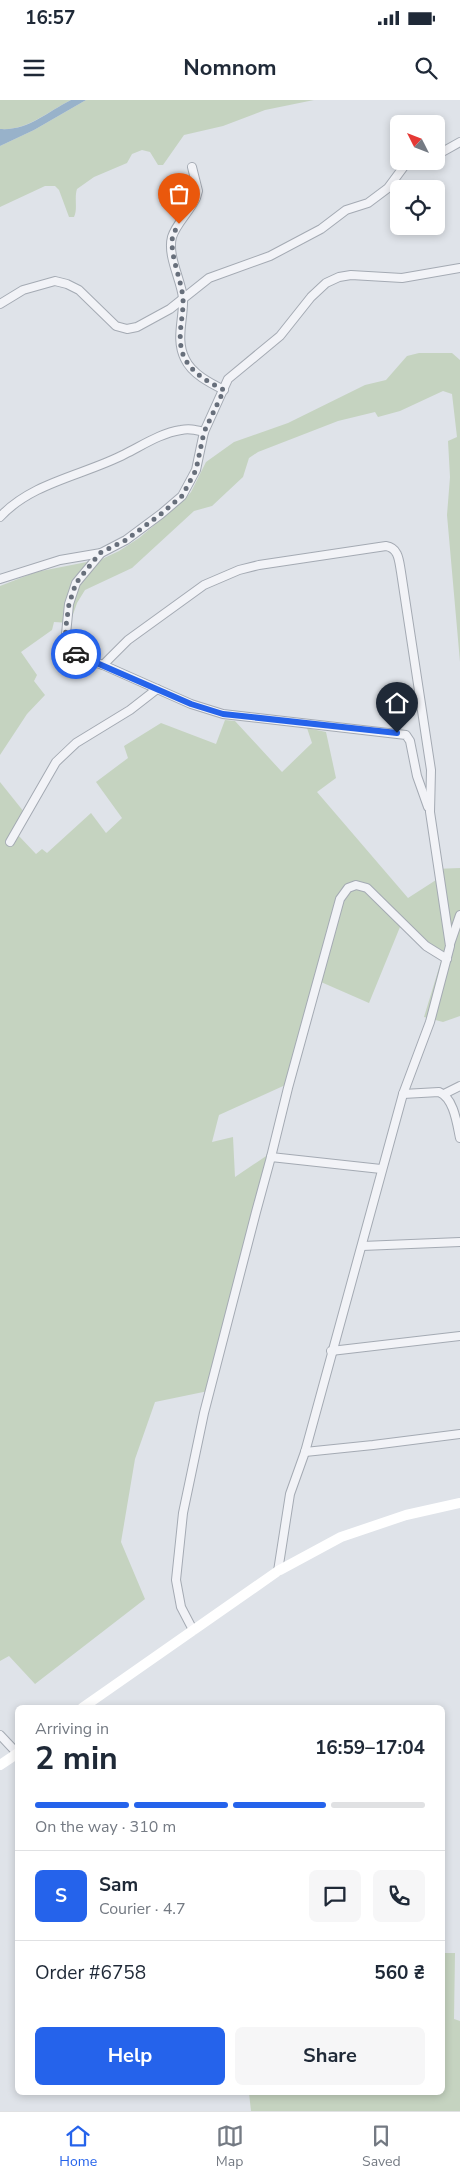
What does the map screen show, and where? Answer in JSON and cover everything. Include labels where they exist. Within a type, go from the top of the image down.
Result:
[{"type":"main road","points":[[86,1705],[278,1571],[341,1537],[363,1528],[406,1515],[460,1503]]},
{"type":"main road","points":[[0,1765],[15,1754]]},
{"type":"street","points":[[445,150],[460,142]]},
{"type":"street","points":[[192,167],[198,191],[196,198],[172,239],[173,260],[183,299],[180,336],[186,360],[200,375],[224,390]]},
{"type":"street","points":[[0,304],[23,290],[55,281],[80,290],[116,326],[127,329],[155,318],[209,278],[222,272],[253,264],[321,229],[346,210],[368,203],[388,188],[401,170]]},
{"type":"street","points":[[0,579],[60,560],[100,553],[126,540],[182,496],[196,470],[204,432],[228,379],[280,336],[311,297],[326,283],[339,277],[351,275],[402,278],[460,268]]},
{"type":"street","points":[[0,517],[22,497],[125,454],[159,437],[180,430],[191,429],[204,432]]},
{"type":"street","points":[[103,665],[128,640],[196,590],[218,578],[259,565],[391,547],[397,552],[401,572],[431,770],[430,812],[450,946]]},
{"type":"street","points":[[100,553],[76,583],[69,604],[65,644],[67,648],[80,657],[103,665],[191,704],[223,714],[406,735],[410,741],[417,776],[430,812]]},
{"type":"street","points":[[10,842],[56,762],[76,742],[130,710],[157,689]]},
{"type":"street","points":[[193,1630],[181,1607],[176,1580],[183,1512],[204,1413],[308,1013],[340,899],[348,888],[356,884],[367,888],[426,946],[447,959]]},
{"type":"street","points":[[278,1571],[290,1494],[304,1452],[403,1094],[430,1022],[460,915]]},
{"type":"street","points":[[444,1094],[460,1086]]},
{"type":"street","points":[[403,1094],[439,1092],[444,1094],[448,1099],[460,1138]]},
{"type":"street","points":[[271,1157],[381,1169]]},
{"type":"street","points":[[362,1246],[460,1242]]},
{"type":"street","points":[[331,1351],[460,1336]]},
{"type":"street","points":[[304,1452],[460,1434]]},
{"type":"street","points":[[0,1735],[15,1751]]},
{"type":"green space","points":[[0,100],[71,100],[28,124],[10,129],[0,129]]},
{"type":"green space","points":[[86,100],[314,100],[265,110],[223,126],[184,135],[163,165],[158,165],[150,152],[142,150],[132,154],[127,163],[94,177],[77,189],[74,217],[69,217],[59,190],[55,186],[45,186],[0,207],[0,146],[34,130]]},
{"type":"green space","points":[[419,353],[452,353],[460,360],[460,662],[447,515],[450,477],[448,441],[457,437],[452,394],[443,391],[400,411],[378,417],[375,412],[338,421],[258,452],[249,458],[243,477],[212,506],[194,511],[132,568],[85,590],[77,603],[70,623],[54,622],[52,630],[21,652],[37,675],[34,681],[45,695],[27,714],[0,755],[0,586],[36,572],[102,559],[119,551],[139,538],[183,501],[191,492],[206,462],[234,442],[288,423],[365,385],[386,380],[407,356]]},
{"type":"green space","points":[[225,720],[235,721],[282,772],[312,743],[307,728],[326,732],[336,778],[317,792],[408,898],[436,880],[434,869],[460,868],[460,1016],[443,1022],[424,1017],[442,958],[400,927],[369,1003],[321,982],[292,1082],[219,1115],[212,1142],[233,1137],[235,1177],[275,1150],[213,1390],[155,1402],[135,1459],[121,1542],[145,1599],[35,1684],[9,1656],[0,1661],[0,782],[28,817],[18,835],[36,854],[42,849],[47,853],[91,813],[106,833],[122,818],[96,782],[128,758],[124,746],[161,723],[216,744]]},
{"type":"green space","points":[[445,1953],[455,1953],[454,2019],[460,2021],[460,2111],[251,2111],[249,2095],[445,2095]]},
{"type":"water","points":[[71,100],[86,100],[34,130],[0,146],[0,129],[10,129],[28,124]]},
{"type":"way so far","points":[[76,654],[67,648],[65,644],[69,604],[76,583],[100,553],[126,540],[182,496],[196,470],[204,432],[224,390],[193,370],[186,360],[182,349],[180,336],[183,299],[173,260],[172,239],[179,224]]},
{"type":"route","points":[[76,654],[191,704],[223,714],[397,733]]}]
